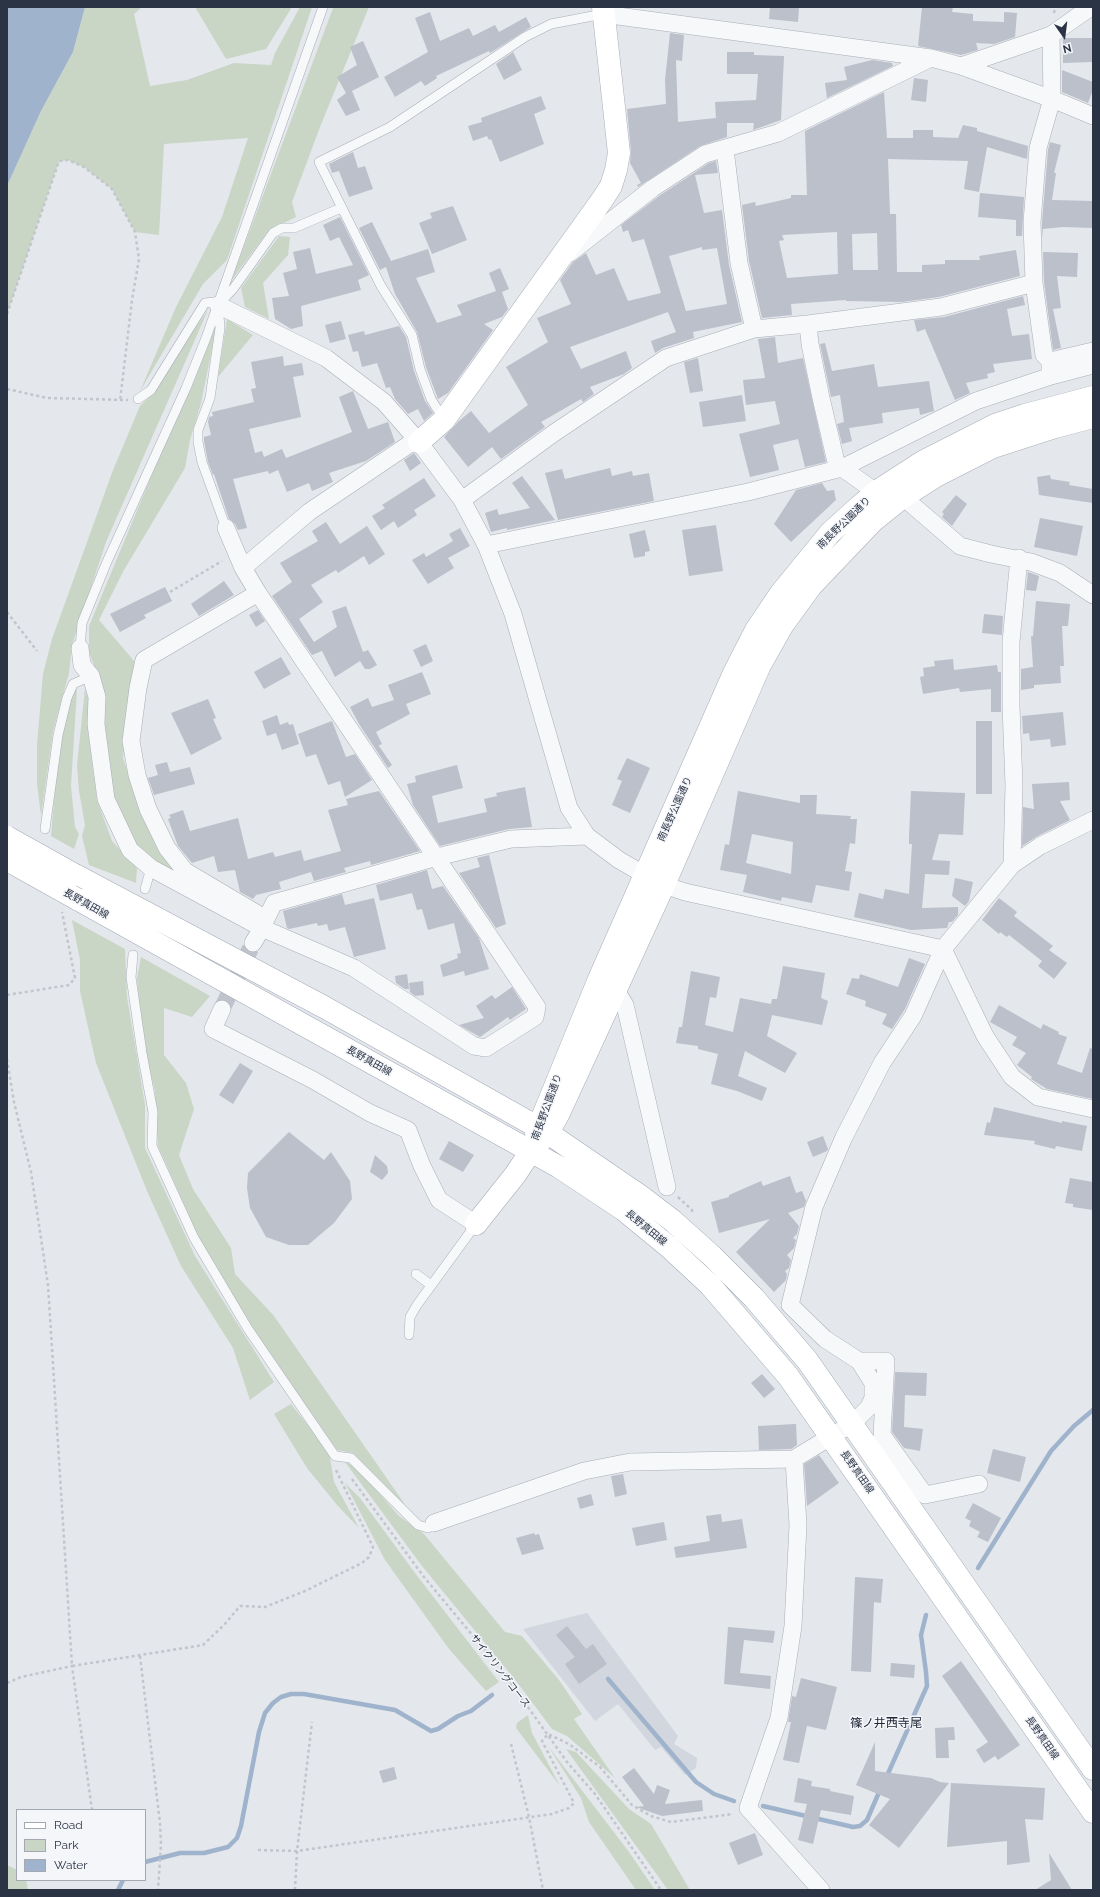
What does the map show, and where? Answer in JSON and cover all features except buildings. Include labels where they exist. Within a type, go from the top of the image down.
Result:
[{"type":"main road","points":[[418,441],[444,420],[611,186],[616,170],[618,153],[603,11]]},
{"type":"main road","name":"南長野公園通り","points":[[543,1131],[559,1113],[616,990],[654,880],[734,673],[756,630],[781,593],[830,533],[876,492],[924,461],[995,425],[1025,415],[1093,397]]},
{"type":"main road","name":"南長野公園通り","points":[[532,1151],[543,1131],[593,993],[654,880],[760,665],[782,626],[811,586],[843,550],[873,521],[903,497],[936,476],[993,447],[1055,426],[1093,417]]},
{"type":"main road","name":"長野真田線","points":[[7,837],[75,876],[324,1007],[543,1131],[639,1195],[673,1221],[712,1256],[754,1298],[784,1331],[807,1360],[853,1423],[875,1439],[917,1500],[1093,1769]]},
{"type":"main road","name":"長野真田線","points":[[7,860],[69,905],[532,1151],[624,1210],[669,1247],[710,1285],[788,1376],[1093,1812]]},
{"type":"main road","points":[[476,1224],[532,1151]]},
{"type":"street","points":[[961,66],[1051,35],[1091,7]]},
{"type":"street","points":[[603,11],[931,58],[961,66],[1052,99],[1093,116]]},
{"type":"street","points":[[1050,368],[1044,355],[1034,283],[1032,222],[1038,148],[1052,99],[1051,35]]},
{"type":"street","points":[[555,266],[653,188],[705,154],[778,133],[931,58]]},
{"type":"street","points":[[725,149],[739,263],[754,329]]},
{"type":"street","points":[[462,500],[554,432],[666,358],[754,329],[808,324],[941,307],[1034,283]]},
{"type":"street","points":[[218,305],[326,358],[384,402],[418,441],[462,500],[486,545],[513,614],[569,808],[587,836],[619,860],[654,880],[685,892],[943,949]]},
{"type":"street","points":[[808,324],[810,344],[820,398],[836,462],[876,492]]},
{"type":"street","points":[[486,545],[748,492],[842,468],[976,401],[1050,368],[1093,351]]},
{"type":"street","points":[[1050,368],[1093,365]]},
{"type":"street","points":[[239,560],[418,441]]},
{"type":"street","points":[[903,497],[960,546],[991,554],[1019,558],[1060,573],[1093,595]]},
{"type":"street","points":[[80,648],[82,665],[91,676],[97,697],[96,724],[106,799],[130,850],[151,868],[354,968],[474,1046],[486,1048],[535,1017],[537,1007],[258,593],[239,560],[226,528]]},
{"type":"street","points":[[1012,865],[1014,785],[1011,706],[1011,642],[1019,558]]},
{"type":"street","points":[[258,593],[144,660],[138,688],[131,741],[137,775],[148,809],[167,848],[185,871],[264,923]]},
{"type":"street","points":[[875,1439],[879,1392],[859,1361],[825,1339],[790,1305],[814,1207],[844,1137],[882,1063],[913,1016],[943,949],[1012,865],[1040,846],[1093,820]]},
{"type":"street","points":[[253,943],[274,903],[437,857],[511,839],[587,836]]},
{"type":"street","points":[[943,949],[985,1036],[1012,1077],[1038,1097],[1093,1109]]},
{"type":"street","points":[[616,990],[625,1005],[668,1187]]},
{"type":"street","points":[[222,1009],[213,1029],[313,1080],[370,1113],[408,1130],[422,1166],[439,1200],[476,1224]]},
{"type":"street","points":[[434,1523],[584,1471],[630,1462],[794,1459],[853,1423],[868,1407],[873,1398],[879,1392]]},
{"type":"street","points":[[794,1459],[798,1525],[793,1626],[779,1718],[748,1808],[821,1890]]},
{"type":"street","points":[[917,1500],[979,1484]]},
{"type":"lane","points":[[80,648],[82,623],[106,564],[186,388],[218,305],[323,7]]},
{"type":"lane","points":[[444,420],[431,399],[420,369],[412,335],[381,286],[319,162],[390,128],[525,37],[550,24],[603,11]]},
{"type":"lane","points":[[226,528],[202,462],[198,442],[198,430],[210,398],[219,336],[218,305],[233,289],[273,233],[282,228],[294,228],[341,208]]},
{"type":"lane","points":[[138,399],[152,390],[206,303],[214,302],[218,305]]},
{"type":"lane","points":[[45,829],[58,735],[67,698],[73,684],[91,676]]},
{"type":"lane","points":[[145,889],[151,868]]},
{"type":"lane","points":[[133,955],[131,977],[142,1053],[153,1112],[152,1146],[194,1238],[220,1284],[266,1355],[335,1456],[351,1458],[418,1525],[428,1528],[434,1523]]},
{"type":"lane","points":[[409,1335],[410,1317],[430,1286],[476,1224]]},
{"type":"lane","points":[[416,1274],[430,1286]]},
{"type":"path","points":[[7,314],[59,161],[68,160],[84,167],[112,189],[135,232],[139,259],[132,300],[120,401]]},
{"type":"path","points":[[7,389],[47,398],[120,401],[138,399]]},
{"type":"path","points":[[170,592],[239,560]]},
{"type":"path","points":[[7,612],[37,651]]},
{"type":"path","points":[[7,995],[68,985],[75,978],[69,905]]},
{"type":"path","points":[[7,1059],[14,1102],[31,1172],[48,1285],[72,1666],[92,1809]]},
{"type":"path","points":[[668,1187],[692,1210],[692,1218]]},
{"type":"path","points":[[7,1683],[21,1677],[72,1666],[204,1645],[240,1606],[265,1607],[305,1591],[362,1563],[369,1557],[373,1547],[335,1470],[335,1456]]},
{"type":"path","name":"サイクリングコース","points":[[335,1456],[424,1577],[503,1672],[567,1762],[595,1794],[661,1890]]},
{"type":"path","points":[[140,1656],[161,1845],[158,1890]]},
{"type":"path","points":[[295,1890],[297,1850],[312,1722]]},
{"type":"path","points":[[258,1850],[297,1850],[552,1814],[569,1808],[574,1803],[542,1740],[548,1734],[569,1744],[600,1767],[632,1805],[651,1816],[671,1822],[741,1813],[748,1808]]},
{"type":"path","points":[[511,1744],[529,1817],[543,1890]]},
{"type":"shaded area","points":[[587,1613],[678,1736],[674,1744],[697,1758],[696,1768],[685,1775],[661,1747],[655,1750],[618,1704],[595,1721],[523,1629]]},
{"type":"green space","points":[[85,7],[142,7],[134,14],[150,86],[187,80],[234,63],[271,65],[275,53],[300,7],[312,7],[227,260],[203,284],[140,391],[176,307],[222,217],[248,138],[164,144],[159,235],[135,232],[112,189],[84,167],[68,160],[59,161],[7,314],[7,186],[41,111],[73,52]]},
{"type":"green space","points":[[195,7],[292,7],[266,49],[226,59]]},
{"type":"green space","points":[[369,7],[320,127],[292,202],[296,217],[268,231],[231,281],[333,8]]},
{"type":"green space","points":[[279,236],[290,237],[288,255],[263,283],[269,319],[245,307],[241,288]]},
{"type":"green space","points":[[208,310],[106,542],[72,645],[69,673],[53,731],[41,816],[37,784],[37,745],[43,674],[52,639],[113,470],[140,406],[155,391],[187,339]]},
{"type":"green space","points":[[217,318],[201,403],[190,440],[185,468],[124,570],[99,620],[135,662],[123,758],[143,818],[182,878],[138,849],[113,798],[98,676],[89,652],[89,626]]},
{"type":"green space","points":[[227,319],[253,335],[218,377]]},
{"type":"green space","points":[[77,689],[71,786],[75,827],[79,834],[74,849],[51,836],[58,755],[72,692]]},
{"type":"green space","points":[[85,689],[90,705],[88,732],[97,800],[112,841],[137,868],[136,883],[89,865],[82,836],[85,825],[79,791],[77,765]]},
{"type":"green space","points":[[72,920],[125,949],[127,997],[145,1105],[145,1148],[195,1256],[274,1382],[250,1400],[233,1348],[181,1266],[147,1191],[96,1063],[80,991],[80,960]]},
{"type":"green space","points":[[141,957],[210,996],[192,1017],[164,1008],[164,1055],[186,1083],[194,1109],[179,1155],[193,1189],[231,1248],[235,1274],[274,1316],[406,1506],[353,1453],[337,1450],[262,1343],[204,1249],[158,1146],[155,1091],[142,1036],[137,978]]},
{"type":"green space","points":[[291,1404],[329,1452],[334,1482],[359,1528],[337,1505],[307,1468],[274,1414]]},
{"type":"green space","points":[[345,1462],[356,1467],[399,1516],[424,1534],[505,1632],[522,1636],[559,1680],[582,1714],[574,1719],[615,1778],[567,1736],[552,1729],[517,1682],[422,1566]]},
{"type":"green space","points":[[345,1483],[360,1498],[415,1573],[499,1682],[486,1691],[449,1649],[385,1560]]},
{"type":"green space","points":[[528,1715],[532,1733],[560,1786],[516,1728],[517,1723]]},
{"type":"green space","points":[[548,1746],[629,1852],[655,1890],[636,1890],[589,1822],[581,1798]]},
{"type":"green space","points":[[566,1749],[576,1752],[629,1809],[651,1824],[690,1890],[668,1890]]},
{"type":"green space","points":[[7,1865],[16,1870],[16,1881],[26,1881],[28,1890],[7,1890]]},
{"type":"water","points":[[7,7],[85,7],[73,52],[41,111],[7,186]]},
{"type":"waterway","points":[[978,1568],[1051,1451],[1074,1426],[1093,1410]]},
{"type":"waterway","points":[[886,1778],[927,1686],[921,1635],[926,1615]]},
{"type":"waterway","points":[[608,1679],[696,1782],[714,1794],[734,1801]]},
{"type":"waterway","points":[[146,1862],[180,1853],[204,1853],[228,1847],[237,1838],[241,1826],[259,1732],[265,1713],[273,1703],[281,1697],[291,1694],[304,1694],[395,1710],[431,1731],[438,1729],[458,1716],[471,1711],[492,1695]]},
{"type":"waterway","points":[[763,1806],[853,1827],[860,1826],[867,1820],[880,1790]]},
{"type":"waterway","points":[[118,1890],[122,1881]]},
{"type":"tunnel","points":[[222,1009],[253,943]]},
{"type":"district","name":"篠ノ井西寺尾","points":[[886,1723]]}]
